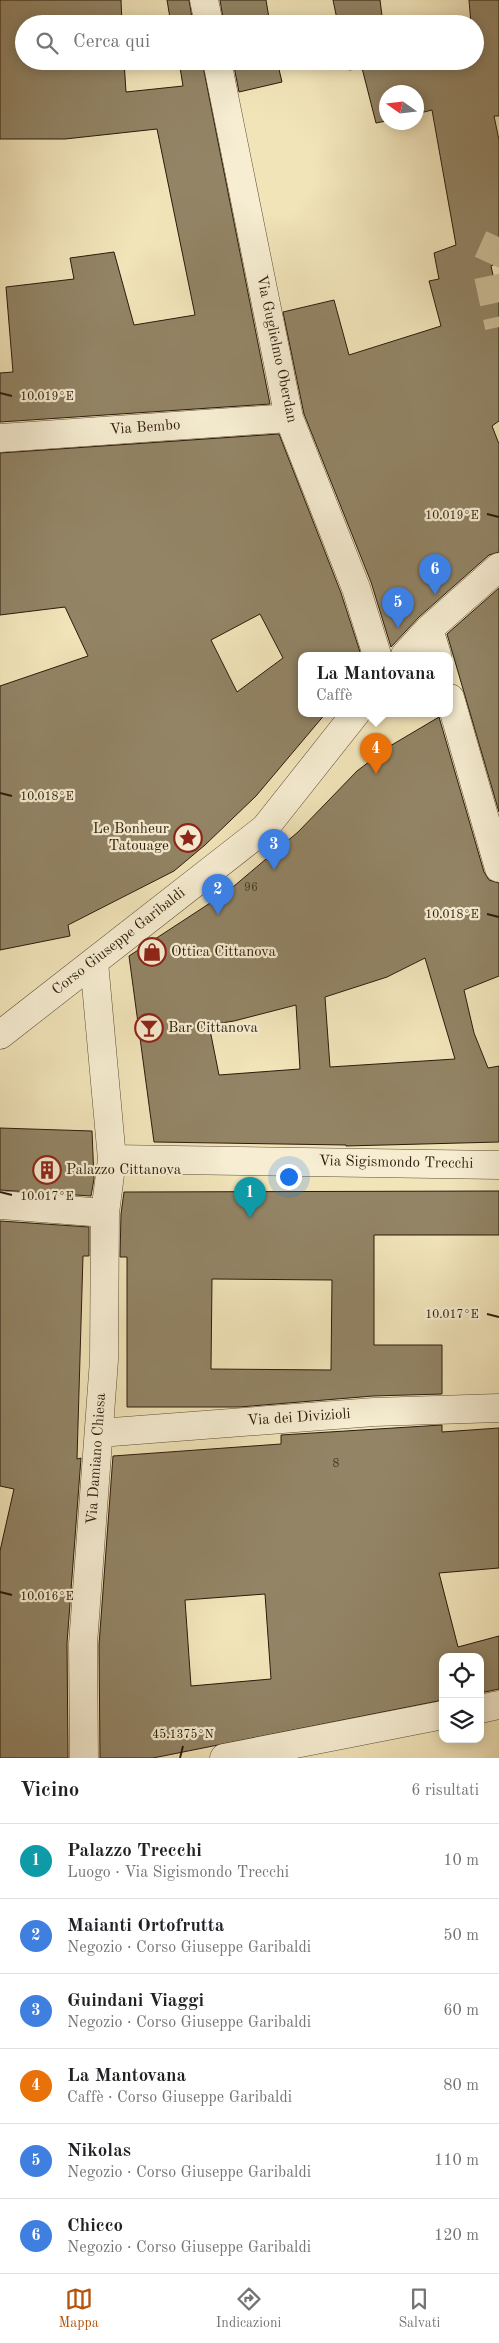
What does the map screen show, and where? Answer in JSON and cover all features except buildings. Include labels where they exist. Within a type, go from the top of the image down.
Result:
[{"type":"street","points":[[204,0],[207,15]]},
{"type":"street","name":"Via Guglielmo Oberdan","points":[[219,70],[289,418],[356,588],[376,652]]},
{"type":"street","name":"Via Bembo","points":[[0,438],[289,418]]},
{"type":"street","points":[[408,652],[430,629],[499,567]]},
{"type":"street","points":[[430,629],[436,652]]},
{"type":"street","points":[[453,708],[499,868]]},
{"type":"street","name":"Corso Giuseppe Garibaldi","points":[[0,1035],[265,828],[353,717]]},
{"type":"street","name":"Via Damiano Chiesa","points":[[84,1758],[83,1644],[104,1360],[105,1213],[112,1159],[94,962]]},
{"type":"street","name":"Via Sigismondo Trecchi","points":[[112,1159],[499,1165]]},
{"type":"street","points":[[0,1205],[105,1213]]},
{"type":"street","name":"Via dei Divizioli","points":[[99,1433],[374,1412],[499,1408]]},
{"type":"street","points":[[484,1707],[499,1705]]},
{"type":"street","points":[[224,1758],[439,1717]]},
{"type":"tunnel","points":[[499,237],[486,266],[499,327]]},
{"type":"place","name":"Chicco","points":[[435,595]]},
{"type":"place","name":"Nikolas","points":[[398,628]]},
{"type":"place","name":"La Mantovana","points":[[376,774]]},
{"type":"place","name":"Le Bonheur Tatouage","points":[[188,838]]},
{"type":"place","name":"Guindani Viaggi","points":[[274,870]]},
{"type":"place","name":"Maianti Ortofrutta","points":[[218,915]]},
{"type":"place","name":"Ottica Cittanova","points":[[152,952]]},
{"type":"place","name":"Bar Cittanova","points":[[149,1028]]},
{"type":"place","name":"Palazzo Cittanova","points":[[47,1170]]},
{"type":"place","name":"Palazzo Trecchi","points":[[250,1218]]}]
